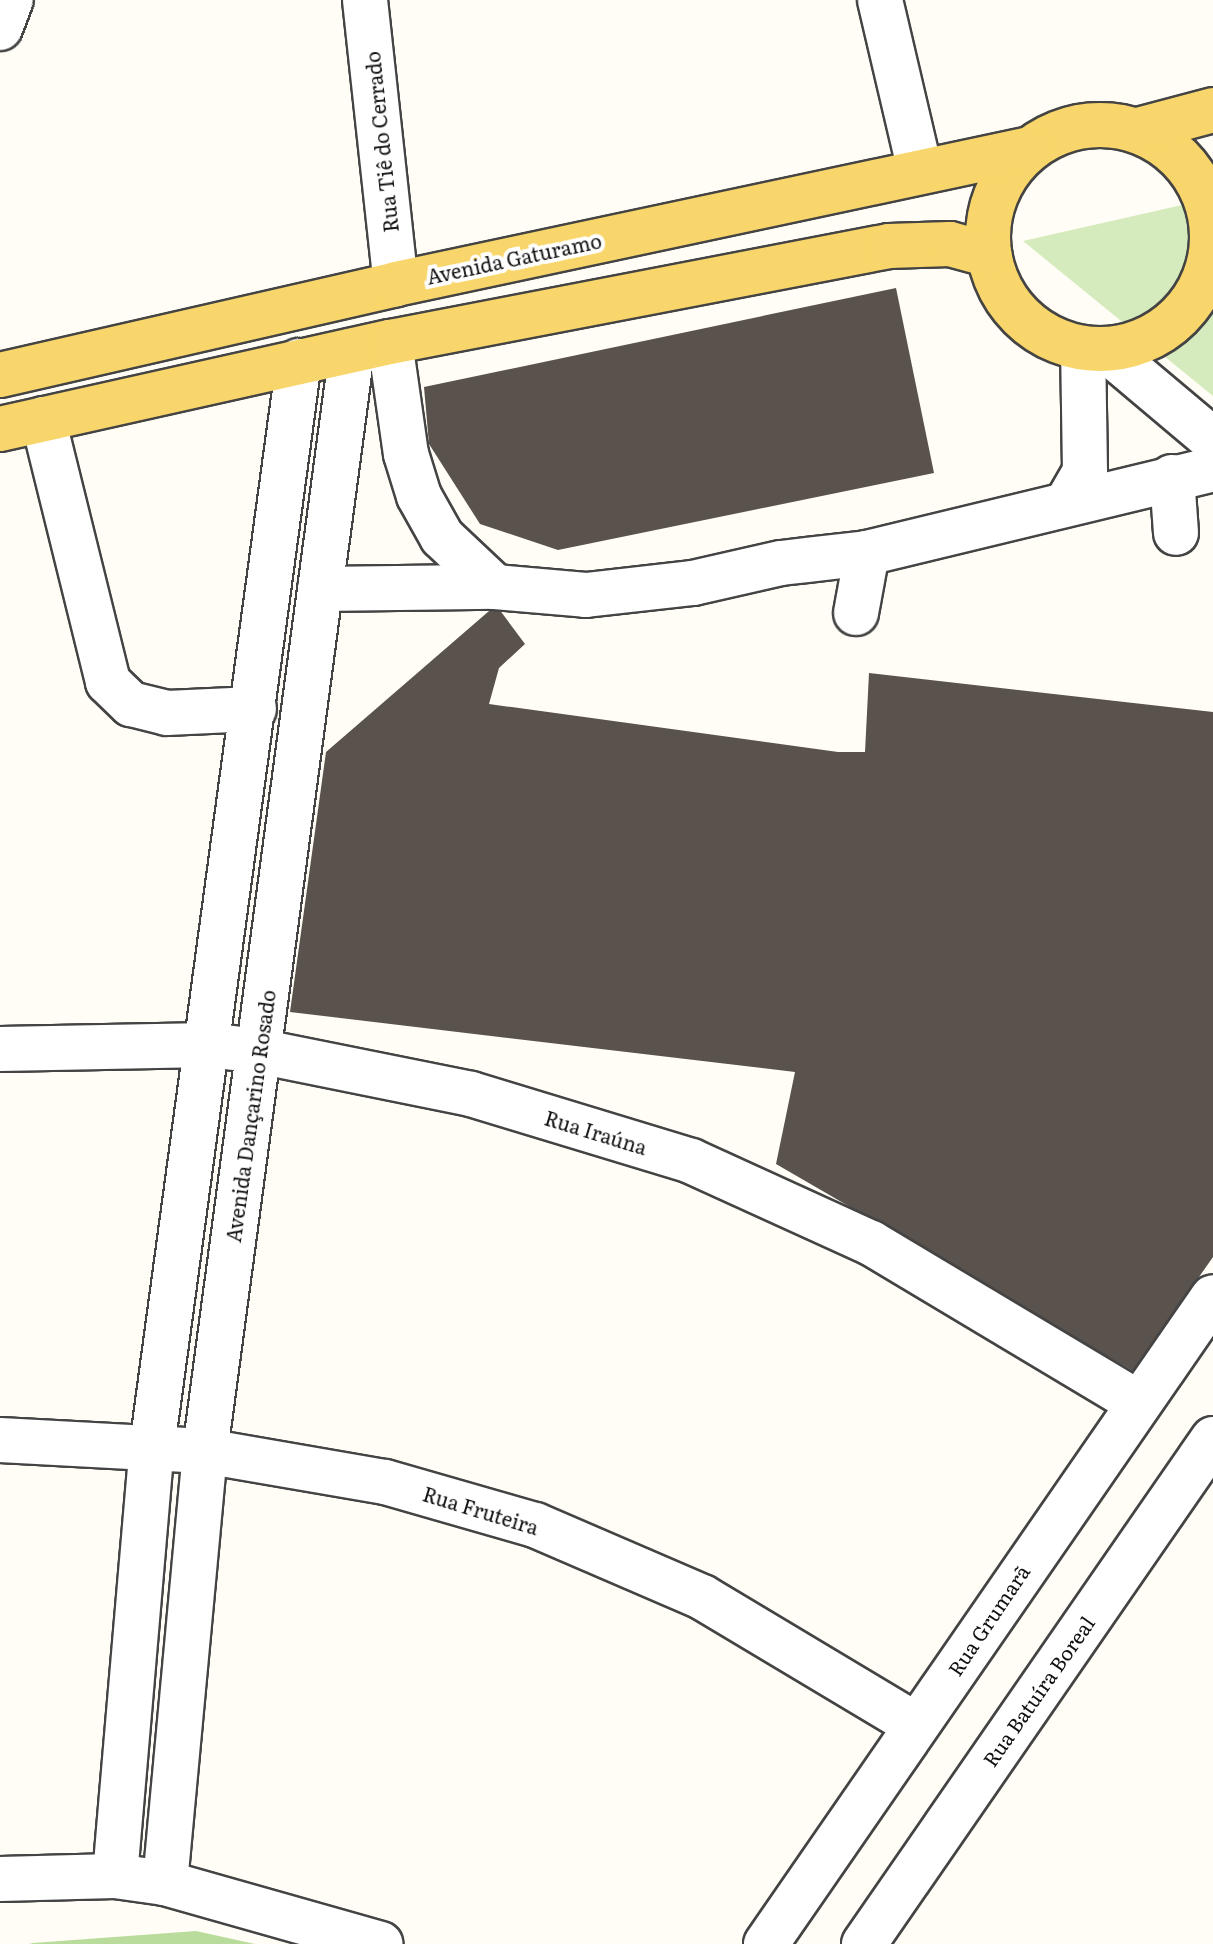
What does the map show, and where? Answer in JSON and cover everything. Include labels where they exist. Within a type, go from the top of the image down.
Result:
[{"type":"main road","points":[[1138,130],[1180,157],[1206,197],[1212,219],[1211,272],[1171,325],[1152,338],[1094,350],[1060,343],[1021,317],[1001,288],[990,255],[992,208],[1000,186],[1030,149],[1072,128],[1095,124],[1138,130],[1213,110]]},
{"type":"main road","name":"Avenida Gaturamo","points":[[0,375],[396,284],[1030,149]]},
{"type":"main road","points":[[0,429],[371,346],[889,246],[950,244],[990,255]]},
{"type":"street","points":[[0,28],[11,0]]},
{"type":"street","name":"Rua Tiê do Cerrado","points":[[365,0],[396,284]]},
{"type":"street","points":[[880,0],[920,170]]},
{"type":"street","points":[[371,346],[419,496],[442,537],[495,587]]},
{"type":"street","name":"Avenida Dançarino Rosado","points":[[165,1883],[205,1451],[258,1051],[320,589],[371,346]]},
{"type":"street","points":[[1094,350],[1213,440]]},
{"type":"street","points":[[1068,501],[1085,471],[1094,350]]},
{"type":"street","points":[[115,1876],[152,1447],[209,1045],[299,361]]},
{"type":"street","points":[[43,419],[108,682],[131,704],[167,713],[252,725],[299,746]]},
{"type":"street","points":[[320,589],[495,587],[586,595],[867,553],[1068,501],[1193,473],[1176,533]]},
{"type":"street","points":[[856,613],[867,553]]},
{"type":"street","name":"Rua Iraúna","points":[[0,1049],[209,1045],[258,1051],[471,1094],[691,1161],[871,1243],[1137,1402]]},
{"type":"street","name":"Rua Grumarã","points":[[766,1944],[1137,1402],[1213,1297]]},
{"type":"street","name":"Rua Batuíra Boreal","points":[[864,1944],[1213,1439]]},
{"type":"street","name":"Rua Fruteira","points":[[0,1440],[205,1451],[385,1482],[535,1525],[702,1597],[916,1725]]},
{"type":"street","points":[[0,1879],[115,1876],[165,1883],[381,1944]]},
{"type":"green space","points":[[1213,198],[1213,396],[1023,241]]},
{"type":"green space","points":[[196,1931],[255,1944],[29,1944],[33,1943]]},
{"type":"building","points":[[896,288],[934,473],[558,550],[480,524],[429,444],[424,387]]},
{"type":"building","points":[[496,605],[525,644],[499,668],[489,704],[838,752],[865,752],[869,673],[1213,712],[1213,1257],[1133,1371],[776,1164],[795,1072],[290,1012],[326,752]]}]
